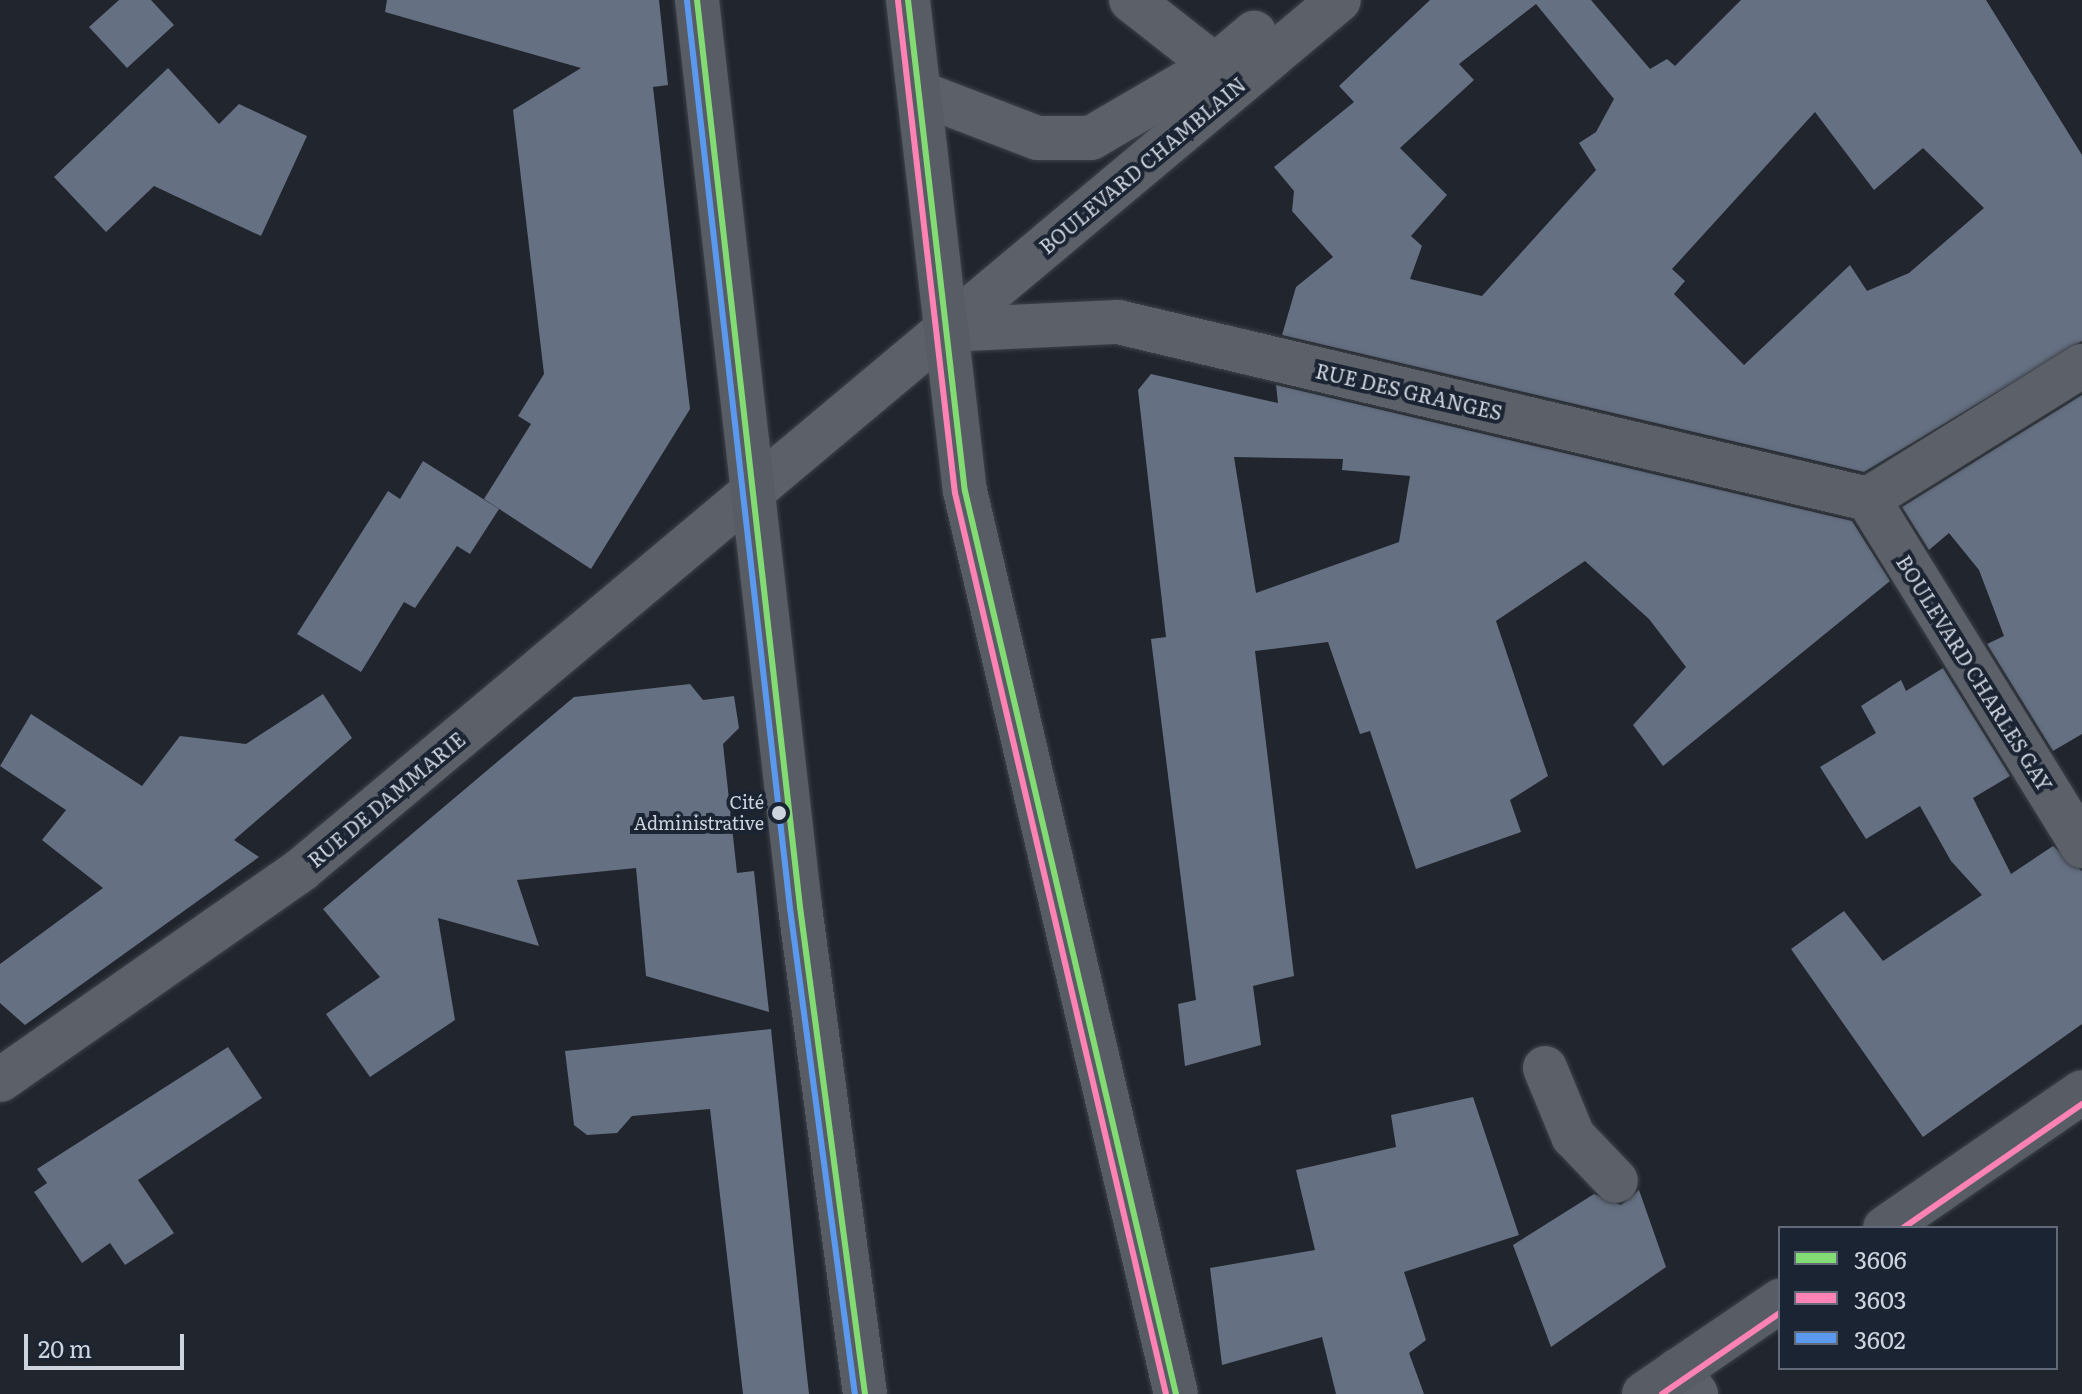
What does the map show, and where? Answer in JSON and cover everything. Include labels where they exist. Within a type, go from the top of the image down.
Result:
[{"type":"main road","points":[[697,0],[865,1394]]},
{"type":"main road","points":[[908,0],[965,491],[1176,1394]]},
{"type":"main road","points":[[1888,1226],[2082,1092]]},
{"type":"main road","points":[[1673,1386],[1778,1303]]},
{"type":"street","points":[[1131,0],[1227,75]]},
{"type":"street","name":"BOULEVARD CHAMBLAIN","points":[[755,495],[946,330],[1227,75],[1293,0]]},
{"type":"street","name":"BOULEVARD CHAMBLAIN","points":[[920,93],[1037,138],[1091,138],[1227,75],[1339,0]]},
{"type":"street","name":"RUE DES GRANGES","points":[[946,330],[1118,322],[1868,499]]},
{"type":"street","points":[[1868,499],[2082,366]]},
{"type":"street","name":"RUE DE DAMMARIE","points":[[0,1080],[301,870],[755,495]]},
{"type":"street","name":"BOULEVARD CHARLES GAY","points":[[1868,499],[2082,846]]},
{"type":"street","points":[[1545,1068],[1573,1136],[1616,1181]]},
{"type":"building","points":[[119,0],[151,0],[174,25],[127,68],[89,27]]},
{"type":"building","points":[[387,0],[659,0],[668,85],[653,87],[690,409],[591,569],[484,499],[531,424],[518,416],[544,374],[513,110],[581,68],[385,12]]},
{"type":"building","points":[[1430,0],[1591,0],[1650,69],[1667,59],[1675,66],[1741,0],[1986,0],[2082,155],[2082,341],[1864,472],[1282,335],[1296,287],[1333,257],[1292,211],[1294,191],[1274,167],[1354,102],[1339,86]],"holes":[[[1536,4],[1614,99],[1596,132],[1579,143],[1596,170],[1482,296],[1410,279],[1422,246],[1411,236],[1447,195],[1400,148],[1474,80],[1459,64]],[[1815,112],[1874,190],[1923,148],[1984,208],[1909,273],[1867,291],[1850,265],[1744,365],[1674,294],[1685,281],[1672,269]]]},
{"type":"building","points":[[168,68],[219,124],[239,104],[307,136],[261,236],[154,186],[106,232],[54,177]]},
{"type":"building","points":[[1151,374],[1278,403],[1276,385],[1852,521],[1890,581],[1663,766],[1633,725],[1686,667],[1649,619],[1585,561],[1496,621],[1548,776],[1510,800],[1521,832],[1416,869],[1370,731],[1360,734],[1328,642],[1255,651],[1294,976],[1253,986],[1261,1045],[1185,1066],[1178,1004],[1196,1000],[1151,639],[1166,637],[1138,390]],"holes":[[[1234,457],[1343,459],[1342,470],[1410,476],[1399,542],[1256,593]]]},
{"type":"building","points":[[2082,395],[2082,734],[2053,751],[1987,644],[2004,636],[1979,570],[1949,533],[1929,550],[1902,507]]},
{"type":"building","points":[[423,461],[499,509],[470,554],[457,546],[415,608],[404,602],[361,672],[297,634],[388,491],[400,499]]},
{"type":"building","points":[[1943,668],[2010,776],[1973,798],[2011,874],[2053,846],[2082,871],[2082,1024],[1923,1137],[1791,949],[1844,911],[1883,961],[1982,895],[1951,861],[1920,806],[1866,839],[1820,767],[1876,733],[1861,706],[1901,680],[1906,691]]},
{"type":"building","points":[[690,684],[703,700],[734,696],[739,728],[723,744],[737,873],[754,871],[769,1012],[646,976],[636,868],[517,880],[539,946],[438,918],[455,1020],[370,1077],[326,1014],[380,977],[323,909],[574,697]]},
{"type":"building","points":[[323,694],[352,738],[234,840],[259,857],[25,1025],[0,1003],[0,964],[103,888],[42,840],[66,810],[0,766],[31,714],[142,786],[180,736],[246,744]]},
{"type":"building","points":[[771,1029],[809,1394],[743,1394],[710,1109],[632,1116],[617,1133],[587,1135],[574,1125],[565,1051]]},
{"type":"building","points":[[228,1047],[262,1098],[138,1180],[174,1233],[125,1265],[110,1243],[82,1263],[34,1192],[47,1183],[37,1169]]},
{"type":"building","points":[[1473,1097],[1519,1235],[1404,1272],[1426,1340],[1409,1353],[1424,1394],[1336,1394],[1322,1337],[1222,1365],[1210,1268],[1315,1250],[1296,1170],[1396,1147],[1391,1115]]},
{"type":"building","points":[[1639,1190],[1666,1267],[1551,1347],[1513,1245],[1594,1194],[1621,1205]]},
{"type":"transit line","name":"3606","points":[[697,0],[800,907],[865,1394]]},
{"type":"transit line","name":"3606","points":[[908,0],[965,491],[1176,1394]]},
{"type":"transit line","name":"3602","points":[[687,1],[790,908],[855,1394]]},
{"type":"transit line","name":"3603","points":[[898,1],[955,493],[1166,1394]]},
{"type":"transit line","name":"3603","points":[[1906,1226],[2082,1104]]},
{"type":"transit line","name":"3603","points":[[1662,1394],[1778,1314]]},
{"type":"place","name":"Cité Administrative","points":[[779,813]]}]
